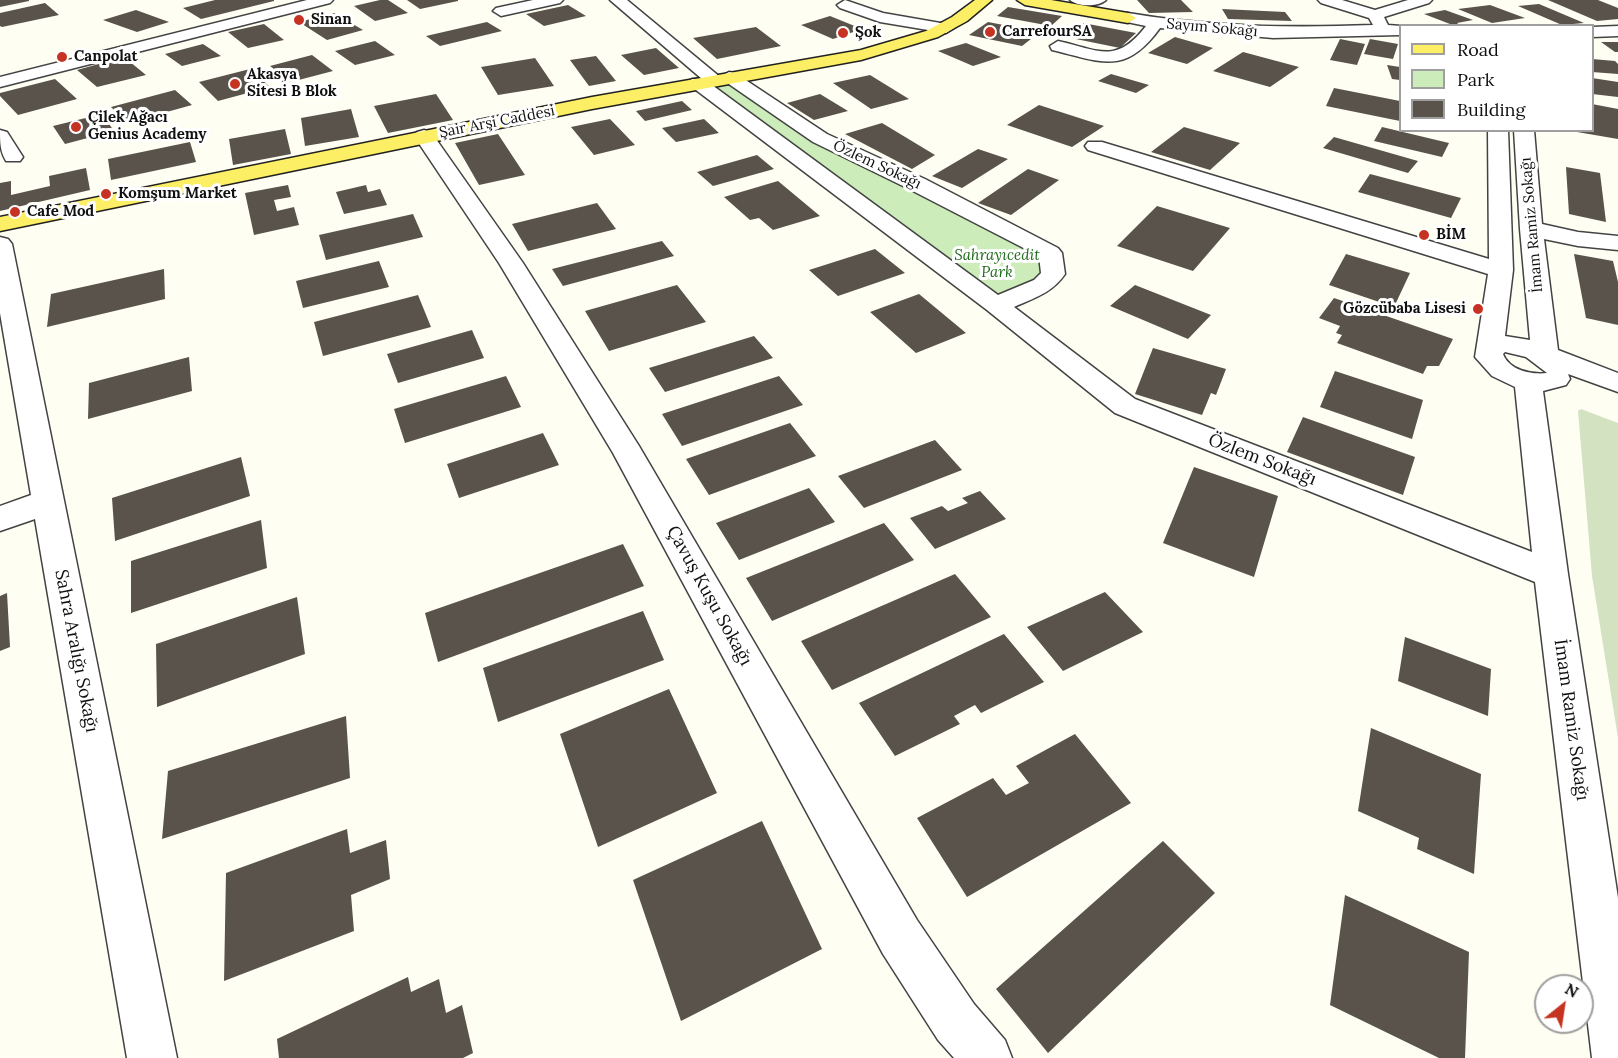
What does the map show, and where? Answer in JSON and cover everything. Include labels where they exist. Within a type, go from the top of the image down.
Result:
[{"type":"main road","name":"Şair Arşi Caddesi","points":[[0,224],[424,136],[714,80],[861,55],[905,44],[946,27],[984,0]]},
{"type":"main road","name":"Sayım Sokağı","points":[[1025,0],[1128,18]]},
{"type":"main road","points":[[1059,0],[1128,18]]},
{"type":"street","points":[[501,11],[555,0]]},
{"type":"street","points":[[618,0],[714,80]]},
{"type":"street","points":[[1078,0],[1098,0]]},
{"type":"street","points":[[1326,0],[1379,23],[1424,0]]},
{"type":"street","points":[[0,82],[314,1]]},
{"type":"street","points":[[845,5],[880,17],[946,27]]},
{"type":"street","name":"Sayım Sokağı","points":[[1128,18],[1203,30],[1279,33],[1379,23],[1399,29]]},
{"type":"street","points":[[1058,45],[1093,54],[1121,55],[1131,51],[1156,23]]},
{"type":"street","points":[[1594,32],[1618,31]]},
{"type":"street","points":[[8,63],[22,76]]},
{"type":"street","name":"Özlem Sokağı","points":[[714,80],[1125,406],[1551,574]]},
{"type":"street","name":"Özlem Sokağı","points":[[714,80],[820,138],[917,184],[1050,253],[1053,274],[1043,285],[996,305]]},
{"type":"street","name":"İmam Ramiz Sokağı","points":[[1498,132],[1501,270],[1489,357],[1498,368],[1543,372]]},
{"type":"street","name":"İmam Ramiz Sokağı","points":[[1524,132],[1543,372],[1551,574],[1617,1058]]},
{"type":"street","points":[[0,136],[13,157]]},
{"type":"street","name":"Çavuş Kuşu Sokağı","points":[[424,136],[511,263],[628,453],[900,937],[956,1022],[987,1058]]},
{"type":"street","points":[[1095,146],[1295,198],[1501,270]]},
{"type":"street","points":[[1531,229],[1578,239],[1618,243]]},
{"type":"street","name":"Sahra Aralığı Sokağı","points":[[0,244],[152,1058]]},
{"type":"street","points":[[1543,372],[1618,383]]},
{"type":"street","points":[[1543,372],[1618,403]]},
{"type":"street","points":[[0,519],[48,501]]},
{"type":"green space","name":"Sahrayıcedit Park","points":[[732,82],[1043,254],[1044,270],[1035,281],[993,300],[709,87]]},
{"type":"green space","points":[[1581,409],[1618,423],[1618,738],[1592,576],[1578,411]]},
{"type":"building","points":[[0,0],[29,0],[29,1],[0,7]]},
{"type":"building","points":[[215,0],[274,1],[201,19],[183,8]]},
{"type":"building","points":[[388,0],[408,13],[375,21],[354,6]]},
{"type":"building","points":[[407,0],[458,0],[458,1],[420,9]]},
{"type":"building","points":[[1137,0],[1181,0],[1193,12],[1149,13]]},
{"type":"building","points":[[1548,0],[1598,0],[1618,8],[1618,19],[1597,21]]},
{"type":"building","points":[[45,3],[59,15],[0,26],[0,13]]},
{"type":"building","points":[[1539,4],[1584,23],[1560,24],[1518,6]]},
{"type":"building","points":[[568,5],[586,16],[544,26],[526,14]]},
{"type":"building","points":[[1490,5],[1525,18],[1492,23],[1458,9]]},
{"type":"building","points":[[1008,7],[1062,16],[1051,26],[997,16]]},
{"type":"building","points":[[1222,9],[1285,12],[1292,21],[1228,19]]},
{"type":"building","points":[[136,10],[169,22],[137,32],[103,20]]},
{"type":"building","points":[[1445,10],[1473,20],[1450,24],[1424,14]]},
{"type":"building","points":[[334,13],[363,30],[327,40],[299,22]]},
{"type":"building","points":[[830,16],[862,29],[833,39],[801,25]]},
{"type":"building","points":[[487,22],[502,31],[440,46],[426,36]]},
{"type":"building","points":[[988,22],[1040,32],[1022,46],[969,35]]},
{"type":"building","points":[[1083,23],[1136,33],[1120,48],[1066,37]]},
{"type":"building","points":[[264,24],[284,40],[248,48],[228,32]]},
{"type":"building","points":[[756,27],[781,46],[717,59],[693,38]]},
{"type":"building","points":[[1175,37],[1213,48],[1187,64],[1148,53]]},
{"type":"building","points":[[1340,39],[1365,44],[1357,65],[1330,60]]},
{"type":"building","points":[[1370,39],[1398,44],[1393,59],[1364,54]]},
{"type":"building","points":[[375,41],[395,55],[355,65],[335,51]]},
{"type":"building","points":[[1601,42],[1618,42],[1618,52],[1615,52]]},
{"type":"building","points":[[966,43],[1001,57],[973,66],[938,51]]},
{"type":"building","points":[[203,44],[221,56],[182,66],[165,54]]},
{"type":"building","points":[[656,48],[679,68],[644,75],[621,55]]},
{"type":"building","points":[[1243,52],[1299,67],[1270,87],[1213,71]]},
{"type":"building","points":[[312,55],[333,71],[291,82],[270,66]]},
{"type":"building","points":[[596,56],[616,81],[589,86],[570,60]]},
{"type":"building","points":[[124,57],[146,75],[97,87],[77,70]]},
{"type":"building","points":[[535,58],[554,86],[498,95],[481,67]]},
{"type":"building","points":[[1594,59],[1615,61],[1618,64],[1618,74],[1594,72]]},
{"type":"building","points":[[1387,65],[1399,67],[1399,80],[1392,79]]},
{"type":"building","name":"Akasya Sitesi B Blok","points":[[250,69],[270,87],[218,101],[199,82]]},
{"type":"building","points":[[1111,74],[1149,85],[1136,93],[1098,81]]},
{"type":"building","points":[[870,75],[909,99],[871,109],[833,83]]},
{"type":"building","points":[[1594,78],[1618,82],[1618,97],[1594,94]]},
{"type":"building","points":[[55,79],[77,99],[18,115],[0,96],[0,93]]},
{"type":"building","points":[[1334,88],[1399,101],[1399,121],[1326,106]]},
{"type":"building","points":[[175,90],[192,105],[127,123],[111,107]]},
{"type":"building","points":[[436,94],[453,120],[388,133],[374,106]]},
{"type":"building","points":[[820,94],[848,111],[814,120],[787,103]]},
{"type":"building","points":[[682,101],[692,110],[645,121],[636,111]]},
{"type":"building","points":[[1594,104],[1618,109],[1618,139],[1577,132],[1594,132]]},
{"type":"building","points":[[1039,105],[1104,126],[1072,147],[1007,125]]},
{"type":"building","points":[[351,109],[359,137],[305,146],[301,118]]},
{"type":"building","points":[[102,114],[114,131],[65,144],[53,126]]},
{"type":"building","points":[[610,119],[635,145],[594,155],[571,127]]},
{"type":"building","points":[[704,119],[719,133],[676,142],[662,128]]},
{"type":"building","points":[[882,123],[935,155],[912,169],[845,134]]},
{"type":"building","points":[[1184,127],[1240,143],[1210,170],[1151,152]]},
{"type":"building","points":[[1382,127],[1449,143],[1442,157],[1374,141]]},
{"type":"building","points":[[285,129],[291,154],[233,165],[229,139]]},
{"type":"building","points":[[498,134],[525,175],[479,185],[455,143]]},
{"type":"building","points":[[1334,137],[1418,161],[1408,173],[1323,148]]},
{"type":"building","points":[[190,142],[196,162],[111,180],[108,159]]},
{"type":"building","points":[[978,149],[1008,159],[962,188],[932,176]]},
{"type":"building","points":[[757,155],[774,169],[713,186],[697,172]]},
{"type":"building","points":[[1566,167],[1600,173],[1606,222],[1569,214]]},
{"type":"building","points":[[86,168],[90,190],[0,211],[0,183],[11,181],[11,195],[50,186],[49,176]]},
{"type":"building","points":[[1028,169],[1059,180],[1011,215],[978,203]]},
{"type":"building","points":[[1370,174],[1461,198],[1451,218],[1358,192]]},
{"type":"building","points":[[778,181],[820,216],[773,230],[759,218],[750,220],[724,197]]},
{"type":"building","points":[[288,185],[291,197],[274,200],[277,211],[294,207],[299,225],[254,235],[245,193]]},
{"type":"building","points":[[366,185],[368,192],[380,189],[387,205],[344,214],[336,192]]},
{"type":"building","points":[[597,203],[616,229],[528,251],[512,224]]},
{"type":"building","points":[[1157,206],[1230,228],[1193,271],[1117,246]]},
{"type":"building","points":[[413,214],[423,237],[326,260],[319,235]]},
{"type":"building","points":[[662,241],[674,256],[563,286],[552,269]]},
{"type":"building","points":[[875,249],[905,273],[838,296],[809,270]]},
{"type":"building","points":[[1346,254],[1410,273],[1394,307],[1329,285]]},
{"type":"building","points":[[1574,254],[1613,261],[1618,282],[1618,325],[1586,318]]},
{"type":"building","points":[[379,261],[389,287],[303,308],[296,281]]},
{"type":"building","points":[[164,269],[165,299],[47,327],[51,294]]},
{"type":"building","points":[[677,285],[706,322],[609,351],[585,311]]},
{"type":"building","points":[[1135,285],[1211,315],[1188,339],[1110,306]]},
{"type":"building","points":[[919,294],[966,333],[916,353],[870,312]]},
{"type":"building","points":[[418,295],[431,327],[323,356],[314,322]]},
{"type":"building","points":[[1334,298],[1453,339],[1439,366],[1427,366],[1423,374],[1337,343],[1342,335],[1336,333],[1340,326],[1319,318]]},
{"type":"building","points":[[472,330],[484,358],[398,383],[387,354]]},
{"type":"building","points":[[754,336],[773,358],[665,392],[649,368]]},
{"type":"building","points":[[1153,348],[1226,369],[1216,395],[1211,393],[1202,415],[1135,394]]},
{"type":"building","points":[[189,357],[192,391],[88,419],[89,383]]},
{"type":"building","points":[[1335,371],[1423,400],[1412,439],[1320,407]]},
{"type":"building","points":[[506,376],[521,407],[405,443],[394,409]]},
{"type":"building","points":[[779,376],[803,405],[682,446],[662,414]]},
{"type":"building","points":[[1303,417],[1415,457],[1403,495],[1287,452]]},
{"type":"building","points":[[790,423],[816,456],[709,495],[686,459]]},
{"type":"building","points":[[543,433],[559,465],[459,498],[447,464]]},
{"type":"building","points":[[935,440],[962,470],[864,508],[838,476]]},
{"type":"building","points":[[241,457],[250,496],[115,541],[112,498]]},
{"type":"building","points":[[1194,467],[1278,496],[1254,577],[1163,543]]},
{"type":"building","points":[[809,488],[835,522],[739,560],[716,523]]},
{"type":"building","points":[[980,491],[1006,519],[935,549],[910,518],[942,506],[948,511],[968,503],[962,498]]},
{"type":"building","points":[[261,520],[267,568],[131,613],[131,561]]},
{"type":"building","points":[[884,523],[914,560],[772,621],[746,578]]},
{"type":"building","points":[[623,544],[644,586],[438,662],[425,613]]},
{"type":"building","points":[[955,574],[991,617],[832,690],[801,641]]},
{"type":"building","points":[[1105,592],[1143,632],[1063,671],[1027,627]]},
{"type":"building","points":[[7,593],[10,647],[0,651],[0,596]]},
{"type":"building","points":[[297,597],[305,654],[157,707],[156,644]]},
{"type":"building","points":[[643,611],[664,660],[498,722],[483,668]]},
{"type":"building","points":[[1004,634],[1044,682],[981,713],[975,705],[954,716],[960,724],[895,756],[859,703]]},
{"type":"building","points":[[1405,637],[1491,669],[1488,716],[1398,681]]},
{"type":"building","points":[[669,689],[717,793],[598,847],[560,734]]},
{"type":"building","points":[[346,716],[350,778],[162,839],[168,771]]},
{"type":"building","points":[[1371,728],[1481,774],[1474,874],[1417,849],[1419,838],[1358,811]]},
{"type":"building","points":[[1075,734],[1131,803],[967,897],[917,818],[993,778],[1006,795],[1029,783],[1016,766]]},
{"type":"building","points":[[762,821],[822,949],[681,1021],[633,880]]},
{"type":"building","points":[[347,829],[350,853],[386,840],[390,879],[351,895],[354,931],[224,981],[226,873]]},
{"type":"building","points":[[1163,841],[1215,893],[1048,1053],[996,989]]},
{"type":"building","points":[[1345,895],[1469,952],[1465,1058],[1439,1058],[1330,1005]]},
{"type":"building","points":[[408,977],[411,992],[439,979],[446,1013],[462,1005],[473,1053],[463,1058],[279,1058],[277,1039]]},
{"type":"place","name":"Sinan","points":[[299,20]]},
{"type":"place","name":"CarrefourSA","points":[[990,32]]},
{"type":"place","name":"Şok","points":[[843,33]]},
{"type":"place","name":"Canpolat","points":[[62,57]]},
{"type":"place","name":"Akasya Sitesi B Blok","points":[[235,84]]},
{"type":"place","name":"Çilek Ağacı Genius Academy","points":[[76,127]]},
{"type":"place","name":"Komşum Market","points":[[106,194]]},
{"type":"place","name":"Cafe Mod","points":[[15,212]]},
{"type":"place","name":"BİM","points":[[1424,235]]},
{"type":"place","name":"Gözcübaba Lisesi","points":[[1478,309]]}]
